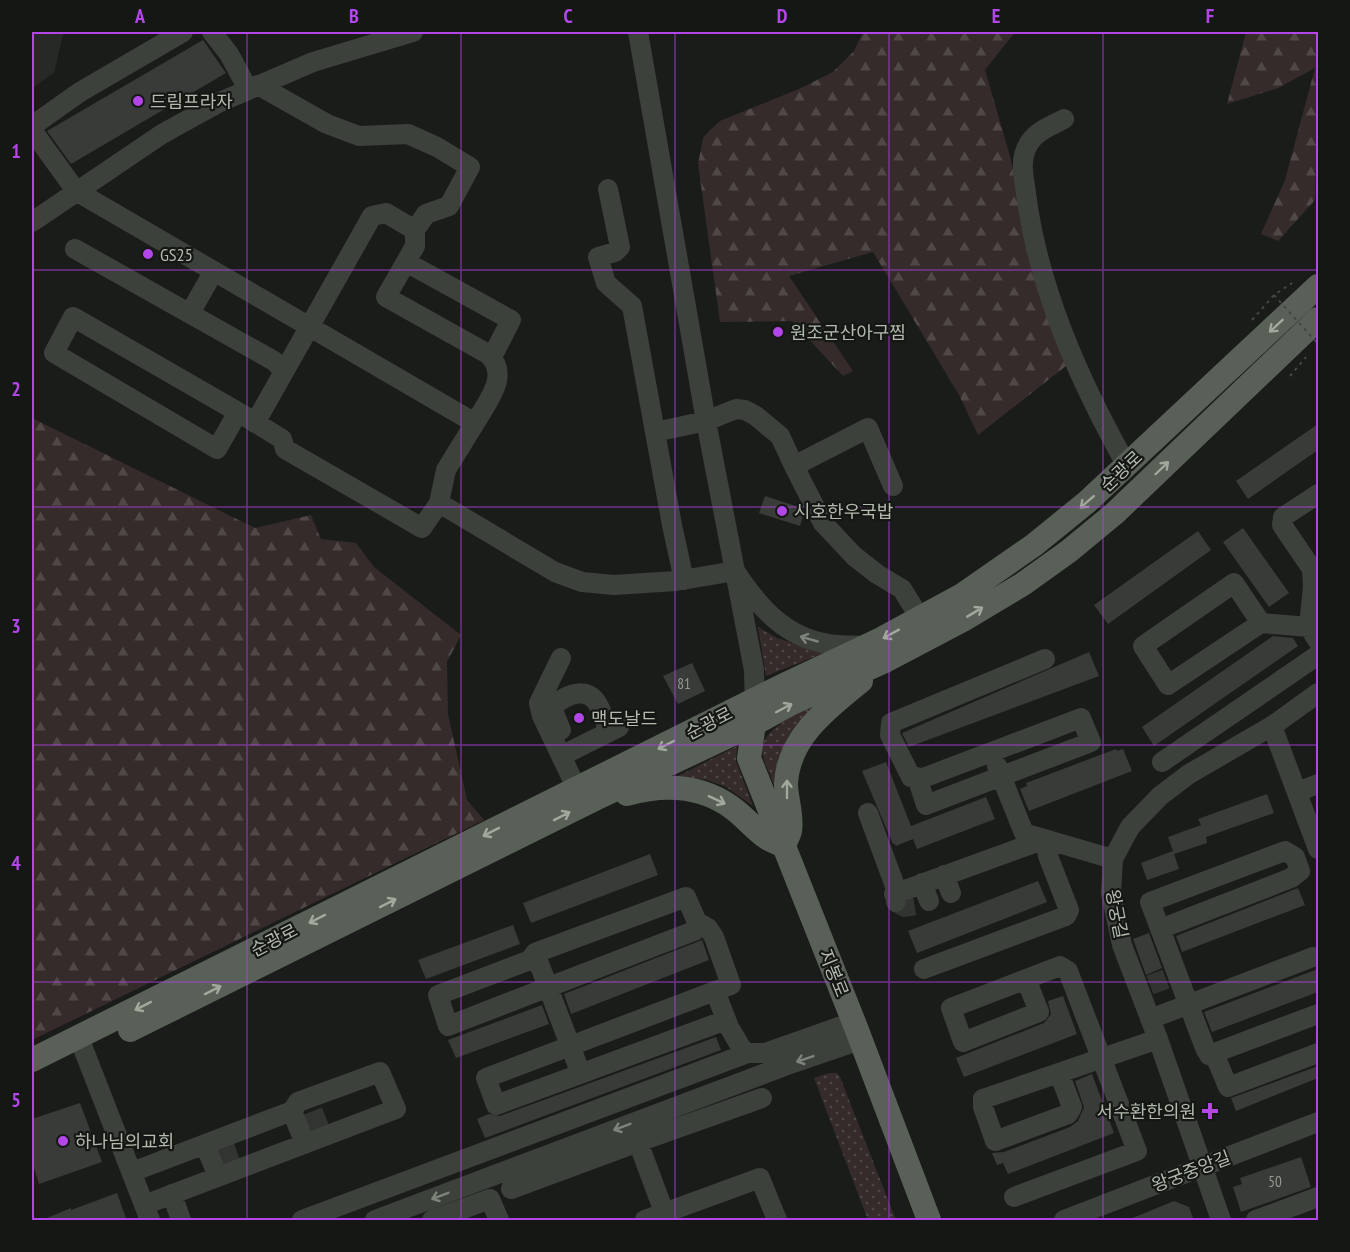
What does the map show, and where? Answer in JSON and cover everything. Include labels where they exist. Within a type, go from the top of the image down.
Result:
[{"type":"main road","name":"순광로","points":[[32,1077],[82,1045],[588,793],[756,699],[867,646],[962,595],[1034,545],[1087,502],[1126,466],[1309,282]]},
{"type":"main road","name":"순광로","points":[[588,793],[754,724],[887,660],[1023,584],[1069,551],[1115,513],[1318,319]]},
{"type":"main road","points":[[588,793],[620,796],[647,789],[676,787],[706,794],[730,806],[766,837],[784,846],[791,829],[786,783],[789,766],[799,740],[818,718],[887,660]]},
{"type":"main road","name":"지봉로","points":[[754,724],[748,758],[857,1031],[929,1221]]},
{"type":"main road","name":"순광로","points":[[32,1060],[82,1045]]},
{"type":"street","points":[[32,126],[80,92],[183,32]]},
{"type":"street","points":[[212,32],[253,87],[327,124],[359,136],[408,134],[437,147],[470,167],[449,206],[426,214],[415,230],[415,246],[386,297],[492,357],[498,369],[499,381],[447,470],[439,503],[422,528],[285,449],[282,439],[238,412],[73,317],[54,353],[217,449],[238,412]]},
{"type":"street","points":[[32,222],[162,134],[220,102],[313,62],[413,32]]},
{"type":"street","points":[[638,32],[706,421],[754,672],[756,699],[754,724]]},
{"type":"street","points":[[1064,119],[1034,135],[1026,149],[1022,163],[1029,219],[1046,285],[1078,370],[1126,466]]},
{"type":"street","points":[[32,130],[76,191],[104,210],[214,271],[475,423]]},
{"type":"street","points":[[608,189],[620,247],[615,252],[598,257],[606,283],[632,306],[684,580]]},
{"type":"street","points":[[255,423],[372,216],[386,213],[415,230]]},
{"type":"street","points":[[75,249],[274,361],[284,371]]},
{"type":"street","points":[[406,262],[511,320],[492,357]]},
{"type":"street","points":[[190,313],[214,271]]},
{"type":"street","points":[[655,432],[706,421],[736,409],[750,413],[778,433],[823,523],[862,562],[902,589],[920,618]]},
{"type":"street","points":[[794,466],[868,428],[893,486]]},
{"type":"street","points":[[1316,639],[1313,585],[1315,567],[1282,525],[1284,517],[1318,494]]},
{"type":"street","points":[[439,503],[555,572],[582,582],[614,585],[684,580],[735,572]]},
{"type":"street","points":[[735,572],[755,601],[780,625],[799,636],[828,644],[867,646]]},
{"type":"street","points":[[1261,623],[1168,685],[1143,646],[1234,583],[1261,623],[1316,639]]},
{"type":"street","points":[[1162,762],[1316,639]]},
{"type":"street","points":[[561,658],[539,703],[542,716],[588,793]]},
{"type":"street","points":[[917,777],[926,805],[1091,742],[1081,718],[923,778],[917,777],[911,777],[890,735],[891,723],[1045,659]]},
{"type":"street","points":[[566,753],[621,725],[606,696],[581,680]]},
{"type":"street","points":[[566,753],[552,708],[559,699],[575,693],[586,694],[595,700],[609,731]]},
{"type":"street","name":"왕궁길","points":[[1221,1221],[1150,1019],[1144,987],[1122,945],[1112,902],[1110,882],[1113,859],[1130,827],[1160,795],[1189,774],[1272,726],[1318,693]]},
{"type":"street","points":[[1272,726],[1318,849]]},
{"type":"street","points":[[990,752],[1024,833],[1113,859]]},
{"type":"street","points":[[1297,792],[1318,784]]},
{"type":"street","points":[[868,813],[895,886],[895,898],[926,892],[947,884],[1045,839]]},
{"type":"street","points":[[924,969],[1066,916],[1069,910],[1048,856],[1045,839]]},
{"type":"street","points":[[1160,929],[1291,878],[1300,871],[1295,857],[1285,851],[1150,902],[1160,929],[1209,1055],[1216,1058],[1228,1087],[1318,1053]]},
{"type":"street","points":[[697,922],[694,931],[448,1026],[438,995],[530,960],[535,953],[686,897],[697,922],[708,928],[714,937],[731,985],[486,1078],[496,1105],[726,1020]]},
{"type":"street","points":[[535,953],[581,1074]]},
{"type":"street","points":[[1150,1019],[1313,957]]},
{"type":"street","points":[[1014,1197],[1137,1151],[1068,971],[1060,966],[1026,979]]},
{"type":"street","points":[[715,991],[726,1020],[742,1049],[748,1053]]},
{"type":"street","points":[[1209,1055],[1318,1014]]},
{"type":"street","points":[[302,1221],[748,1053],[765,1053],[857,1031]]},
{"type":"street","points":[[375,1221],[790,1064],[857,1031]]},
{"type":"street","points":[[1059,1073],[1072,1107],[1068,1114],[995,1141],[983,1107],[983,1099],[1158,1039]]},
{"type":"street","points":[[82,1045],[147,1213],[213,1160],[300,1126],[213,1160],[132,1172]]},
{"type":"street","points":[[511,1188],[762,1098]]},
{"type":"street","name":"왕궁중앙길","points":[[1064,1221],[1318,1122]]},
{"type":"street","points":[[638,1142],[666,1217]]},
{"type":"street","points":[[645,1221],[691,1212],[760,1178],[777,1221]]},
{"type":"street","points":[[172,1194],[181,1221]]},
{"type":"street","points":[[1256,1221],[1318,1197]]},
{"type":"street","points":[[432,1221],[490,1199],[500,1221]]},
{"type":"path","points":[[1252,320],[1274,295],[1309,282]]},
{"type":"path","points":[[1274,295],[1318,344]]},
{"type":"path","points":[[1290,376],[1311,352]]},
{"type":"shaded area","points":[[32,32],[62,32],[63,35],[54,73],[32,88]]},
{"type":"green space","points":[[863,32],[1015,32],[985,70],[1010,156],[1026,235],[1066,366],[978,435],[959,395],[873,252],[789,276],[853,371],[843,376],[792,321],[720,322],[698,164],[703,138],[720,121],[801,88],[833,72],[854,51]]},
{"type":"green space","points":[[1246,32],[1318,32],[1318,151],[1315,200],[1278,241],[1261,234],[1285,180],[1315,68],[1278,88],[1227,104]]},
{"type":"green space","points":[[32,418],[255,528],[311,515],[321,539],[356,543],[374,567],[461,635],[447,662],[448,714],[467,800],[484,820],[32,1040]]},
{"type":"green space","points":[[758,627],[777,638],[824,653],[766,676]]},
{"type":"green space","points":[[816,704],[790,735],[780,755],[778,795],[766,766],[762,751],[763,743],[774,729]]},
{"type":"green space","points":[[737,746],[736,761],[753,806],[726,787],[707,780],[678,776]]},
{"type":"green space","points":[[837,1073],[840,1077],[896,1220],[868,1220],[814,1078]]},
{"type":"building","name":"드림프라자","points":[[203,40],[226,73],[71,164],[47,131]]},
{"type":"building","points":[[1318,424],[1318,450],[1248,499],[1236,481]]},
{"type":"building","name":"시호한우국밥","points":[[765,496],[802,508],[804,512],[800,526],[759,513]]},
{"type":"building","points":[[1243,528],[1289,593],[1269,607],[1223,542]]},
{"type":"building","points":[[1198,531],[1211,550],[1108,624],[1094,605]]},
{"type":"building","points":[[1273,636],[1293,638],[1298,646],[1154,746],[1142,727]]},
{"type":"building","points":[[1089,652],[1099,676],[909,747],[902,733]]},
{"type":"building","points":[[692,663],[705,691],[678,704],[663,676]]},
{"type":"building","points":[[1116,749],[1117,751],[1123,749],[1132,771],[1029,811],[1020,789],[1027,786],[1026,783]]},
{"type":"building","points":[[886,762],[911,826],[986,797],[995,819],[917,849],[913,839],[896,846],[893,844],[862,771]]},
{"type":"building","points":[[1267,794],[1274,813],[1206,837],[1207,843],[1174,854],[1168,837],[1201,825],[1198,819]]},
{"type":"building","points":[[1173,851],[1179,869],[1147,880],[1141,863]]},
{"type":"building","points":[[650,854],[658,875],[531,923],[523,903]]},
{"type":"building","points":[[1038,881],[1047,902],[917,953],[908,931]]},
{"type":"building","points":[[1298,888],[1305,905],[1182,952],[1176,936]]},
{"type":"building","points":[[513,925],[520,944],[426,979],[418,960]]},
{"type":"building","points":[[1149,933],[1162,968],[1146,975],[1133,939]]},
{"type":"building","points":[[702,940],[709,960],[571,1014],[564,994]]},
{"type":"building","points":[[1318,969],[1318,992],[1212,1032],[1204,1012]]},
{"type":"building","points":[[1063,996],[1077,1034],[964,1077],[956,1058],[1044,1023],[1051,1014],[1048,1001]]},
{"type":"building","points":[[542,1005],[549,1024],[456,1058],[448,1040]]},
{"type":"building","points":[[716,1037],[721,1050],[485,1138],[477,1119],[489,1114],[500,1116]]},
{"type":"building","points":[[1318,1066],[1318,1078],[1236,1111],[1231,1098]]},
{"type":"building","points":[[1092,1074],[1114,1133],[1008,1174],[1003,1163],[997,1165],[992,1153],[1004,1152],[1070,1127],[1078,1121],[1084,1107],[1075,1081]]},
{"type":"building","name":"하나님의교회","points":[[80,1103],[102,1162],[39,1184],[32,1162],[32,1119]]},
{"type":"building","points":[[1301,1157],[1311,1187],[1241,1212],[1233,1187],[1242,1184],[1240,1178]]},
{"type":"building","points":[[117,1193],[127,1221],[40,1221],[71,1208],[71,1210]]},
{"type":"building","points":[[1174,1201],[1189,1207],[1194,1221],[1125,1221]]},
{"type":"tunnel","points":[[896,902],[905,907],[917,905]]},
{"type":"tunnel","points":[[1150,985],[1166,979]]},
{"type":"tunnel","points":[[307,1124],[330,1115]]},
{"type":"tunnel","points":[[218,1158],[246,1148]]},
{"type":"place","name":"드림프라자","points":[[138,101]]},
{"type":"place","name":"GS25","points":[[148,254]]},
{"type":"place","name":"원조군산아구찜","points":[[778,332]]},
{"type":"place","name":"시호한우국밥","points":[[782,511]]},
{"type":"place","name":"맥도날드","points":[[579,718]]},
{"type":"place","name":"서수환한의원","points":[[1210,1111]]},
{"type":"place","name":"하나님의교회","points":[[63,1141]]}]
